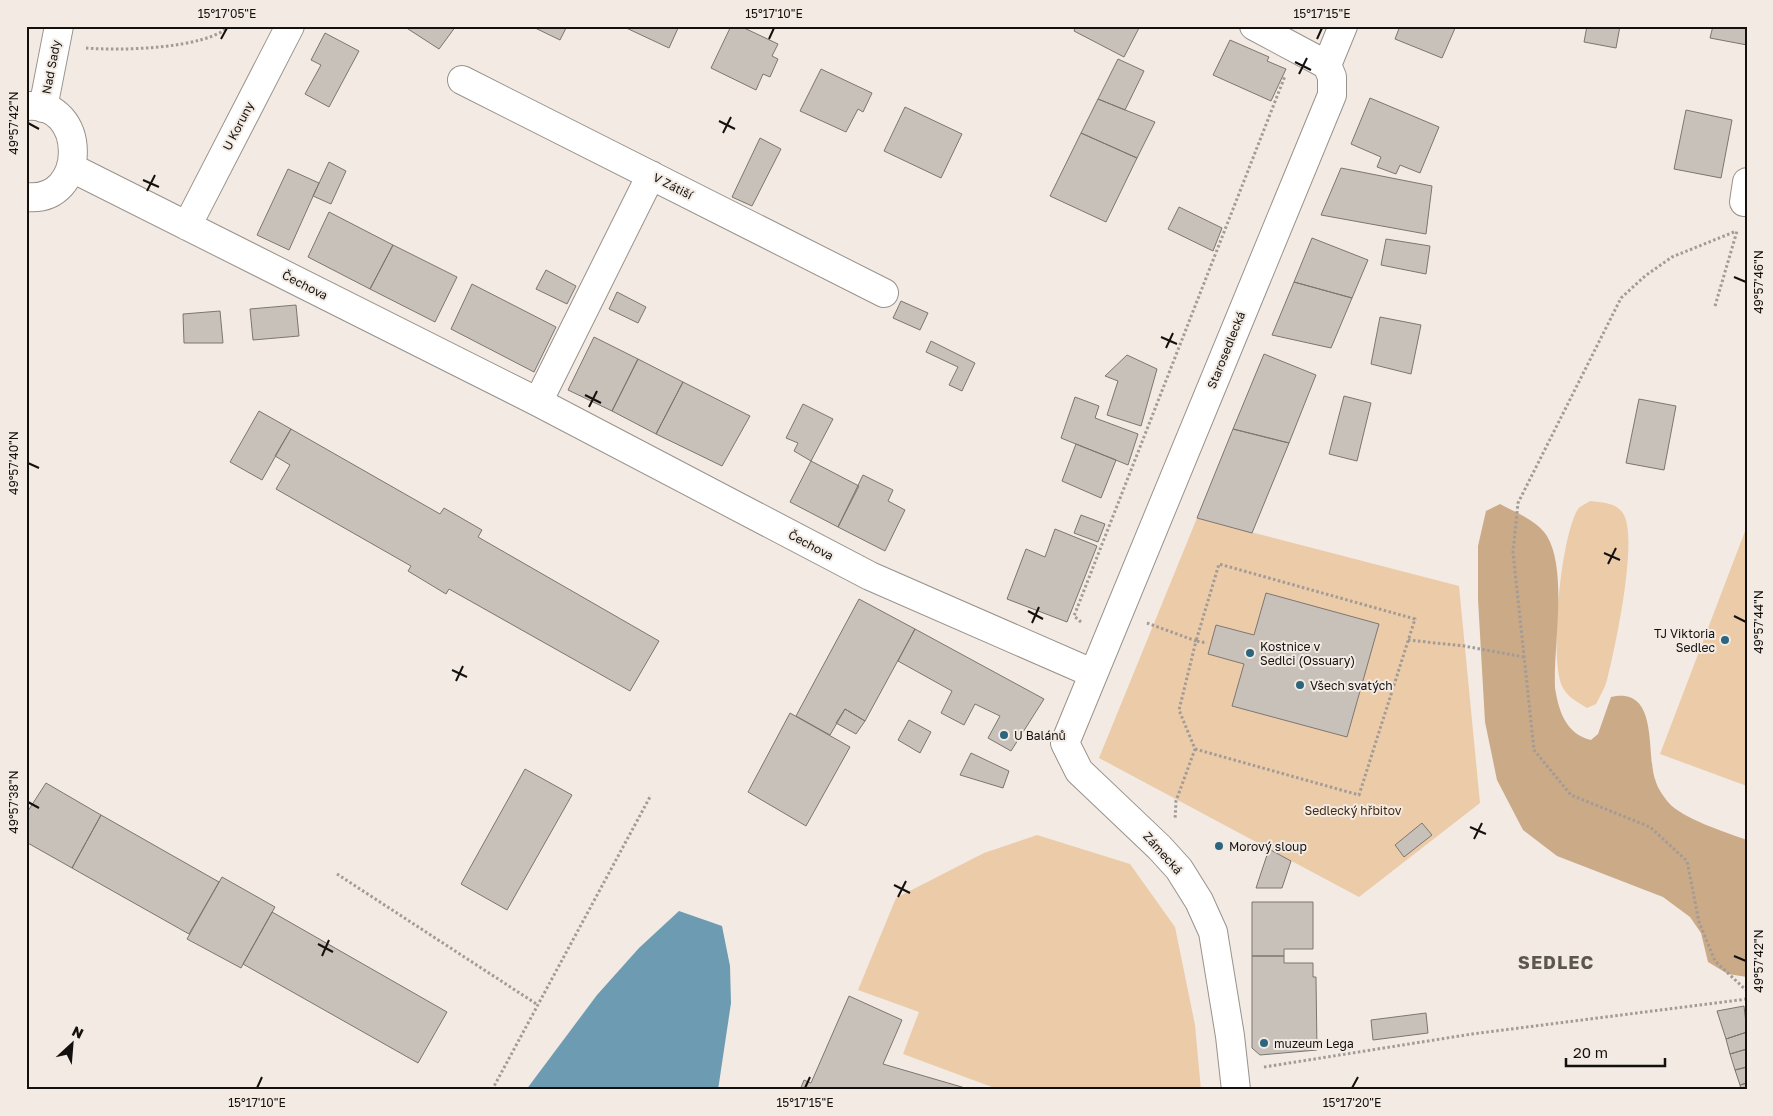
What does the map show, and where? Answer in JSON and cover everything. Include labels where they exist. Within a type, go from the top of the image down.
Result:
[{"type":"street","name":"Nad Sady","points":[[59,26],[34,107],[61,120],[73,138],[75,153],[72,168]]},
{"type":"street","name":"U Koruny","points":[[187,226],[290,26]]},
{"type":"street","points":[[1254,26],[1327,65],[1343,26]]},
{"type":"street","name":"Starosedlecká","points":[[1092,673],[1332,95],[1332,77],[1327,65]]},
{"type":"street","name":"V Zátiší","points":[[462,80],[884,293]]},
{"type":"street","name":"Čechova","points":[[72,168],[538,402],[870,576],[1092,673]]},
{"type":"street","points":[[26,196],[44,194],[56,188],[72,168]]},
{"type":"street","points":[[538,402],[651,175]]},
{"type":"street","name":"Zámecká","points":[[1092,673],[1065,743],[1079,771],[1159,847],[1180,870],[1213,932],[1230,1036],[1236,1090]]},
{"type":"path","points":[[79,47],[116,50],[143,48],[208,38],[222,34],[230,26]]},
{"type":"path","points":[[1086,627],[1074,616],[1296,49]]},
{"type":"path","points":[[1715,306],[1738,230],[1672,257],[1645,276],[1621,298],[1518,503],[1513,552],[1534,750],[1571,795],[1650,827],[1687,861],[1699,922],[1715,961],[1747,991]]},
{"type":"path","points":[[1159,847],[1174,833],[1176,801],[1195,749],[1179,710],[1196,641],[1219,564],[1415,619],[1359,795],[1195,749]]},
{"type":"path","points":[[1118,612],[1196,641],[1207,643]]},
{"type":"path","points":[[1408,640],[1464,646],[1524,657]]},
{"type":"path","points":[[492,1090],[652,795]]},
{"type":"path","points":[[337,874],[538,1005]]},
{"type":"path","points":[[1263,1067],[1472,1034],[1747,999]]},
{"type":"green space","points":[[1590,501],[1614,505],[1621,511],[1628,528],[1628,547],[1624,596],[1607,680],[1596,704],[1587,708],[1569,696],[1562,686],[1558,671],[1557,625],[1566,544],[1578,509]]},
{"type":"green space","name":"Sedlecký hřbitov","points":[[1197,518],[1459,586],[1480,803],[1359,897],[1099,758]],"holes":[[[1379,624],[1347,737],[1233,706],[1244,664],[1208,654],[1217,625],[1254,635]]]},
{"type":"green space","name":"TJ Viktoria Sedlec","points":[[1747,526],[1747,786],[1660,754]]},
{"type":"green space","points":[[1037,835],[1130,864],[1175,927],[1195,1025],[1201,1090],[1000,1090],[903,1054],[919,1012],[858,990],[896,898],[984,853]]},
{"type":"shaded area","points":[[1500,504],[1526,517],[1543,530],[1553,551],[1557,569],[1558,589],[1555,688],[1565,721],[1575,733],[1591,740],[1598,734],[1611,697],[1627,696],[1638,702],[1644,712],[1648,726],[1656,782],[1668,802],[1674,808],[1693,819],[1747,840],[1747,977],[1728,974],[1708,962],[1701,933],[1690,917],[1663,897],[1557,856],[1523,830],[1497,780],[1485,722],[1478,599],[1478,546],[1486,511]]},
{"type":"water","points":[[679,911],[722,926],[730,966],[731,1003],[718,1090],[526,1090],[597,995],[639,948]]},
{"type":"building","points":[[405,26],[456,26],[439,49],[405,27]]},
{"type":"building","points":[[531,26],[567,26],[560,40]]},
{"type":"building","points":[[622,26],[679,26],[669,48]]},
{"type":"building","points":[[731,26],[740,26],[778,44],[772,56],[778,59],[770,77],[763,74],[756,90],[711,68]]},
{"type":"building","points":[[1076,26],[1140,26],[1124,57],[1074,31]]},
{"type":"building","points":[[1400,26],[1456,26],[1442,58],[1395,39]]},
{"type":"building","points":[[1587,26],[1620,26],[1616,48],[1584,42]]},
{"type":"building","points":[[1713,26],[1747,26],[1747,45],[1710,38]]},
{"type":"building","points":[[325,33],[359,51],[329,107],[305,94],[321,65],[311,60]]},
{"type":"building","points":[[1230,40],[1269,57],[1267,61],[1286,69],[1271,101],[1213,75]]},
{"type":"building","points":[[1118,59],[1144,71],[1125,110],[1098,99]]},
{"type":"building","points":[[821,69],[872,93],[863,112],[858,109],[846,132],[800,111]]},
{"type":"building","points":[[1370,98],[1439,127],[1420,173],[1400,165],[1396,174],[1377,167],[1381,157],[1351,144]]},
{"type":"building","points":[[1098,99],[1155,122],[1137,158],[1081,133]]},
{"type":"building","points":[[905,107],[962,134],[941,178],[884,151]]},
{"type":"building","points":[[1686,110],[1732,120],[1721,178],[1674,169]]},
{"type":"building","points":[[1081,133],[1137,158],[1106,222],[1050,196]]},
{"type":"building","points":[[760,138],[781,149],[752,206],[732,197]]},
{"type":"building","points":[[329,162],[346,171],[331,204],[313,196]]},
{"type":"building","points":[[1341,168],[1432,186],[1426,234],[1321,215]]},
{"type":"building","points":[[288,169],[319,183],[289,250],[257,235]]},
{"type":"building","points":[[1179,207],[1222,228],[1213,251],[1168,229]]},
{"type":"building","points":[[329,212],[393,245],[370,289],[308,257]]},
{"type":"building","points":[[1312,238],[1368,260],[1352,298],[1294,282]]},
{"type":"building","points":[[1386,239],[1430,246],[1426,274],[1381,265]]},
{"type":"building","points":[[393,245],[457,277],[435,322],[370,289]]},
{"type":"building","points":[[546,270],[576,286],[567,304],[536,289]]},
{"type":"building","points":[[1294,282],[1352,298],[1331,348],[1272,335]]},
{"type":"building","points":[[472,284],[556,327],[534,372],[451,329]]},
{"type":"building","points":[[617,292],[646,307],[638,323],[609,309]]},
{"type":"building","points":[[901,301],[928,313],[920,330],[893,318]]},
{"type":"building","points":[[296,305],[299,336],[253,340],[250,309]]},
{"type":"building","points":[[220,311],[223,343],[184,343],[183,314]]},
{"type":"building","points":[[1380,317],[1421,325],[1411,374],[1371,364]]},
{"type":"building","points":[[594,337],[638,359],[612,411],[568,390]]},
{"type":"building","points":[[931,341],[975,363],[962,391],[949,385],[958,367],[926,352]]},
{"type":"building","points":[[1264,354],[1316,375],[1289,443],[1233,429]]},
{"type":"building","points":[[1127,355],[1157,369],[1141,426],[1107,415],[1118,381],[1105,376]]},
{"type":"building","points":[[638,359],[683,382],[656,434],[612,411]]},
{"type":"building","points":[[683,382],[750,416],[722,466],[656,434]]},
{"type":"building","points":[[1344,396],[1371,403],[1357,461],[1329,454]]},
{"type":"building","points":[[1075,397],[1099,406],[1095,418],[1138,434],[1128,465],[1061,438]]},
{"type":"building","points":[[1639,399],[1676,406],[1664,470],[1626,463]]},
{"type":"building","points":[[803,404],[833,419],[811,461],[794,451],[798,443],[786,438]]},
{"type":"building","points":[[259,411],[291,429],[262,480],[230,462]]},
{"type":"building","points":[[291,429],[440,514],[444,508],[482,530],[478,537],[659,641],[630,691],[449,589],[446,594],[408,571],[411,566],[276,489],[290,465],[275,456]]},
{"type":"building","points":[[1233,429],[1289,443],[1252,533],[1197,518]]},
{"type":"building","points":[[1076,444],[1116,460],[1101,498],[1062,481]]},
{"type":"building","points":[[811,461],[859,486],[838,527],[790,502]]},
{"type":"building","points":[[863,475],[893,490],[888,501],[905,510],[885,551],[838,527]]},
{"type":"building","points":[[1081,515],[1105,524],[1098,542],[1074,533]]},
{"type":"building","points":[[1055,529],[1097,546],[1067,622],[1007,599],[1026,549],[1045,557]]},
{"type":"building","name":"Všech svatých","points":[[1266,593],[1379,624],[1347,737],[1232,706],[1244,664],[1208,654],[1216,625],[1254,635]]},
{"type":"building","points":[[859,599],[915,629],[865,721],[845,709],[830,735],[796,716]]},
{"type":"building","points":[[915,629],[1044,699],[1011,751],[988,738],[1000,716],[975,704],[964,725],[941,713],[952,691],[898,661]]},
{"type":"building","points":[[845,709],[865,721],[856,734],[836,723]]},
{"type":"building","points":[[790,713],[850,747],[806,826],[748,792]]},
{"type":"building","points":[[909,720],[931,732],[920,753],[898,740]]},
{"type":"building","points":[[971,753],[1009,771],[1003,788],[960,775]]},
{"type":"building","points":[[525,769],[572,795],[507,910],[461,884]]},
{"type":"building","points":[[46,783],[101,815],[72,868],[26,842],[26,814]]},
{"type":"building","points":[[101,815],[219,882],[189,934],[72,868]]},
{"type":"building","points":[[1422,823],[1432,835],[1404,857],[1395,845]]},
{"type":"building","points":[[1269,849],[1291,861],[1282,888],[1256,888]]},
{"type":"building","points":[[222,877],[275,907],[241,968],[187,939]]},
{"type":"building","points":[[1252,902],[1313,902],[1313,949],[1284,949],[1284,956],[1252,956]]},
{"type":"building","points":[[272,912],[447,1012],[418,1063],[243,964]]},
{"type":"building","points":[[1252,956],[1284,956],[1284,963],[1313,963],[1313,977],[1316,977],[1317,1050],[1260,1055],[1252,1048]]},
{"type":"building","points":[[849,996],[902,1020],[883,1064],[972,1090],[800,1090],[804,1080],[811,1083]]},
{"type":"building","points":[[1744,1006],[1747,1032],[1726,1039],[1717,1011]]},
{"type":"building","points":[[1426,1013],[1428,1033],[1373,1040],[1371,1020]]},
{"type":"building","points":[[1747,1032],[1747,1049],[1730,1054],[1726,1039]]},
{"type":"building","points":[[1747,1049],[1747,1067],[1735,1070],[1730,1054]]},
{"type":"building","points":[[1747,1067],[1747,1083],[1740,1085],[1735,1070]]},
{"type":"building","points":[[1747,1083],[1747,1090],[1741,1090],[1740,1085]]},
{"type":"place","name":"TJ Viktoria Sedlec","points":[[1725,640]]},
{"type":"place","name":"Kostnice v Sedlci (Ossuary)","points":[[1250,653]]},
{"type":"place","name":"Všech svatých","points":[[1300,685]]},
{"type":"place","name":"U Balánů","points":[[1004,735]]},
{"type":"place","name":"Morový sloup","points":[[1219,846]]},
{"type":"place","name":"muzeum Lega","points":[[1264,1043]]},
{"type":"district","name":"SEDLEC","points":[[1556,962]]}]
